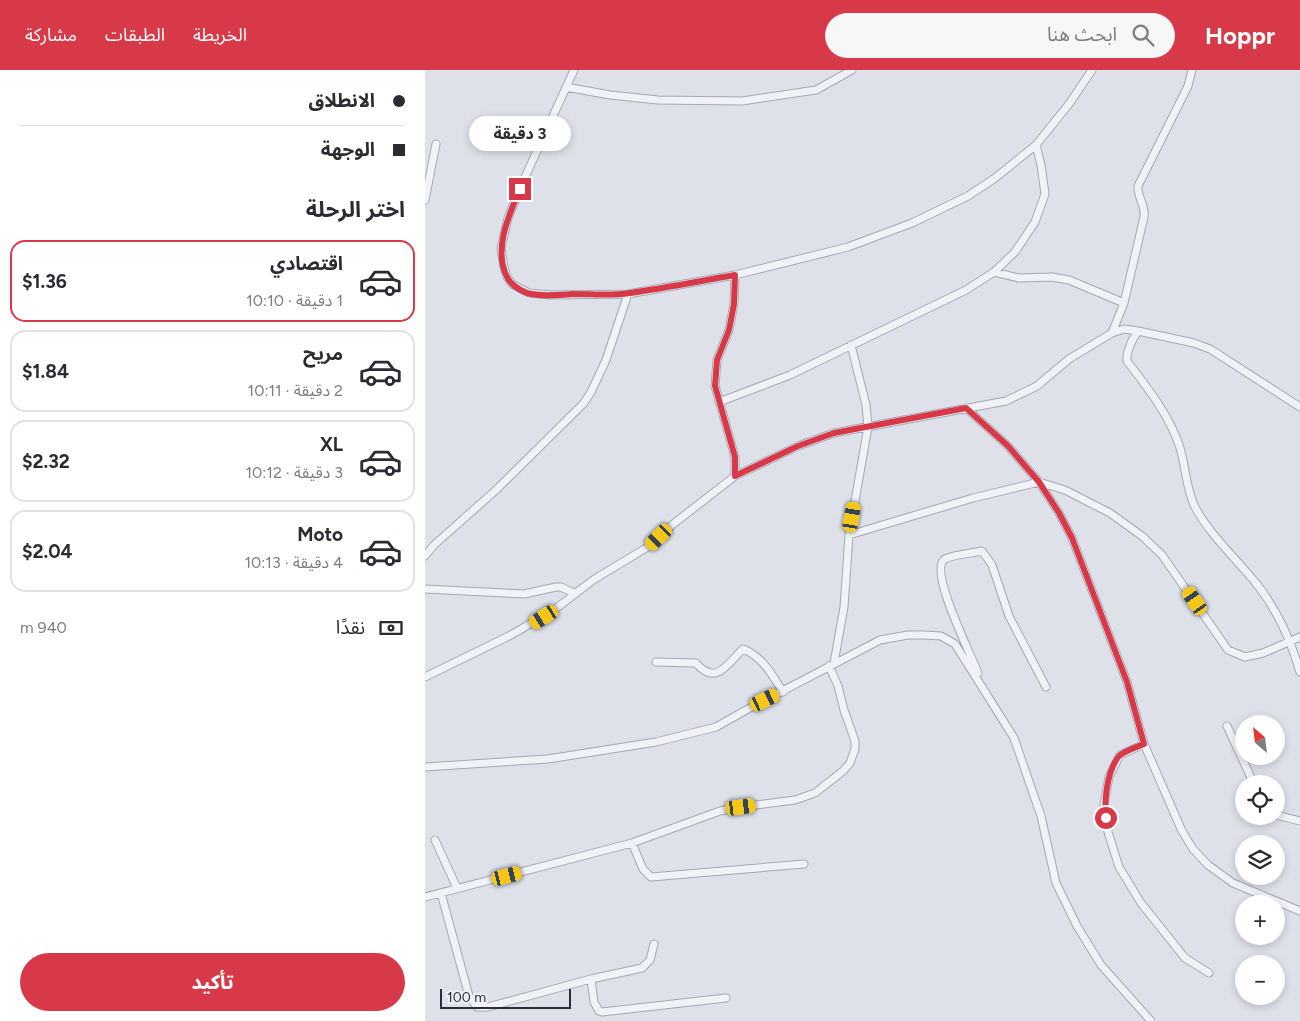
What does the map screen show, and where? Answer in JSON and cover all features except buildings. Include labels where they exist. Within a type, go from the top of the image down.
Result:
[{"type":"street","points":[[574,70],[508,218],[501,248],[503,267],[512,284],[529,293],[551,295],[628,294],[735,275],[848,247],[912,223],[967,196],[995,178],[1036,145],[1090,71]]},
{"type":"street","points":[[566,87],[611,95],[658,100],[742,101],[815,90],[852,70]]},
{"type":"street","points":[[1112,333],[1124,303],[1145,213],[1138,192],[1139,186],[1188,86],[1193,70]]},
{"type":"street","points":[[425,200],[436,144]]},
{"type":"street","points":[[719,402],[790,375],[965,290],[995,272],[1015,252],[1035,222],[1045,194],[1036,145]]},
{"type":"street","points":[[995,272],[1019,278],[1053,277],[1069,280],[1124,303]]},
{"type":"street","points":[[735,275],[734,304],[729,330],[717,360],[715,386],[735,457],[735,476]]},
{"type":"street","points":[[425,556],[434,545],[542,447],[584,403],[606,360],[628,294]]},
{"type":"street","points":[[425,676],[532,624],[561,606],[574,593],[651,545],[672,525],[735,476],[798,446],[834,433],[1006,401],[1021,396],[1037,386],[1069,359],[1112,333],[1124,330],[1138,331],[1195,343],[1209,349],[1300,407]]},
{"type":"street","points":[[1138,331],[1126,355],[1127,361],[1149,391],[1174,434],[1180,448],[1190,497],[1203,521],[1259,588],[1291,641],[1300,672]]},
{"type":"street","points":[[425,897],[632,842],[720,811],[782,803],[808,796],[815,793],[843,771],[853,756],[855,741],[831,665],[844,606],[849,534],[868,427],[866,405],[851,345]]},
{"type":"street","points":[[966,408],[1001,440],[1039,482],[1072,538],[1127,682],[1144,744],[1182,831],[1193,849],[1208,865],[1233,883],[1300,911]]},
{"type":"street","points":[[849,534],[973,498],[1039,482],[1065,490],[1110,513],[1142,536],[1162,555],[1228,650],[1245,657],[1263,653],[1300,637]]},
{"type":"street","points":[[983,685],[947,600],[940,576],[940,565],[945,559],[982,550],[992,565],[1009,616],[1046,687]]},
{"type":"street","points":[[425,589],[524,594],[561,587],[574,593]]},
{"type":"street","points":[[425,767],[548,759],[656,742],[716,727],[880,640],[908,635],[941,636],[955,644],[983,685],[1014,738],[1041,816],[1056,883],[1077,926],[1101,965],[1151,1021]]},
{"type":"street","points":[[655,662],[696,663],[707,673],[711,674],[723,670],[743,649],[754,653],[761,659],[783,692]]},
{"type":"street","points":[[1227,726],[1250,775]]},
{"type":"street","points":[[1144,744],[1120,755],[1109,777],[1104,804],[1108,832],[1119,867],[1141,903],[1185,958],[1209,973]]},
{"type":"street","points":[[1285,817],[1300,821]]},
{"type":"street","points":[[435,840],[457,888]]},
{"type":"street","points":[[632,842],[643,869],[651,877],[804,864]]},
{"type":"street","points":[[441,893],[469,996],[477,1007],[488,1007],[591,979],[642,968],[650,960],[655,944]]},
{"type":"street","points":[[591,979],[594,1002],[599,1011],[602,1012],[726,998]]},
{"type":"route","points":[[520,189],[508,218],[501,256],[507,277],[512,284],[522,291],[551,295],[628,294],[735,275],[734,304],[729,330],[717,360],[715,386],[735,457],[735,476],[798,446],[834,433],[966,408],[1008,446],[1039,482],[1072,538],[1127,682],[1144,744],[1120,755],[1109,777],[1104,804],[1106,818]]}]
